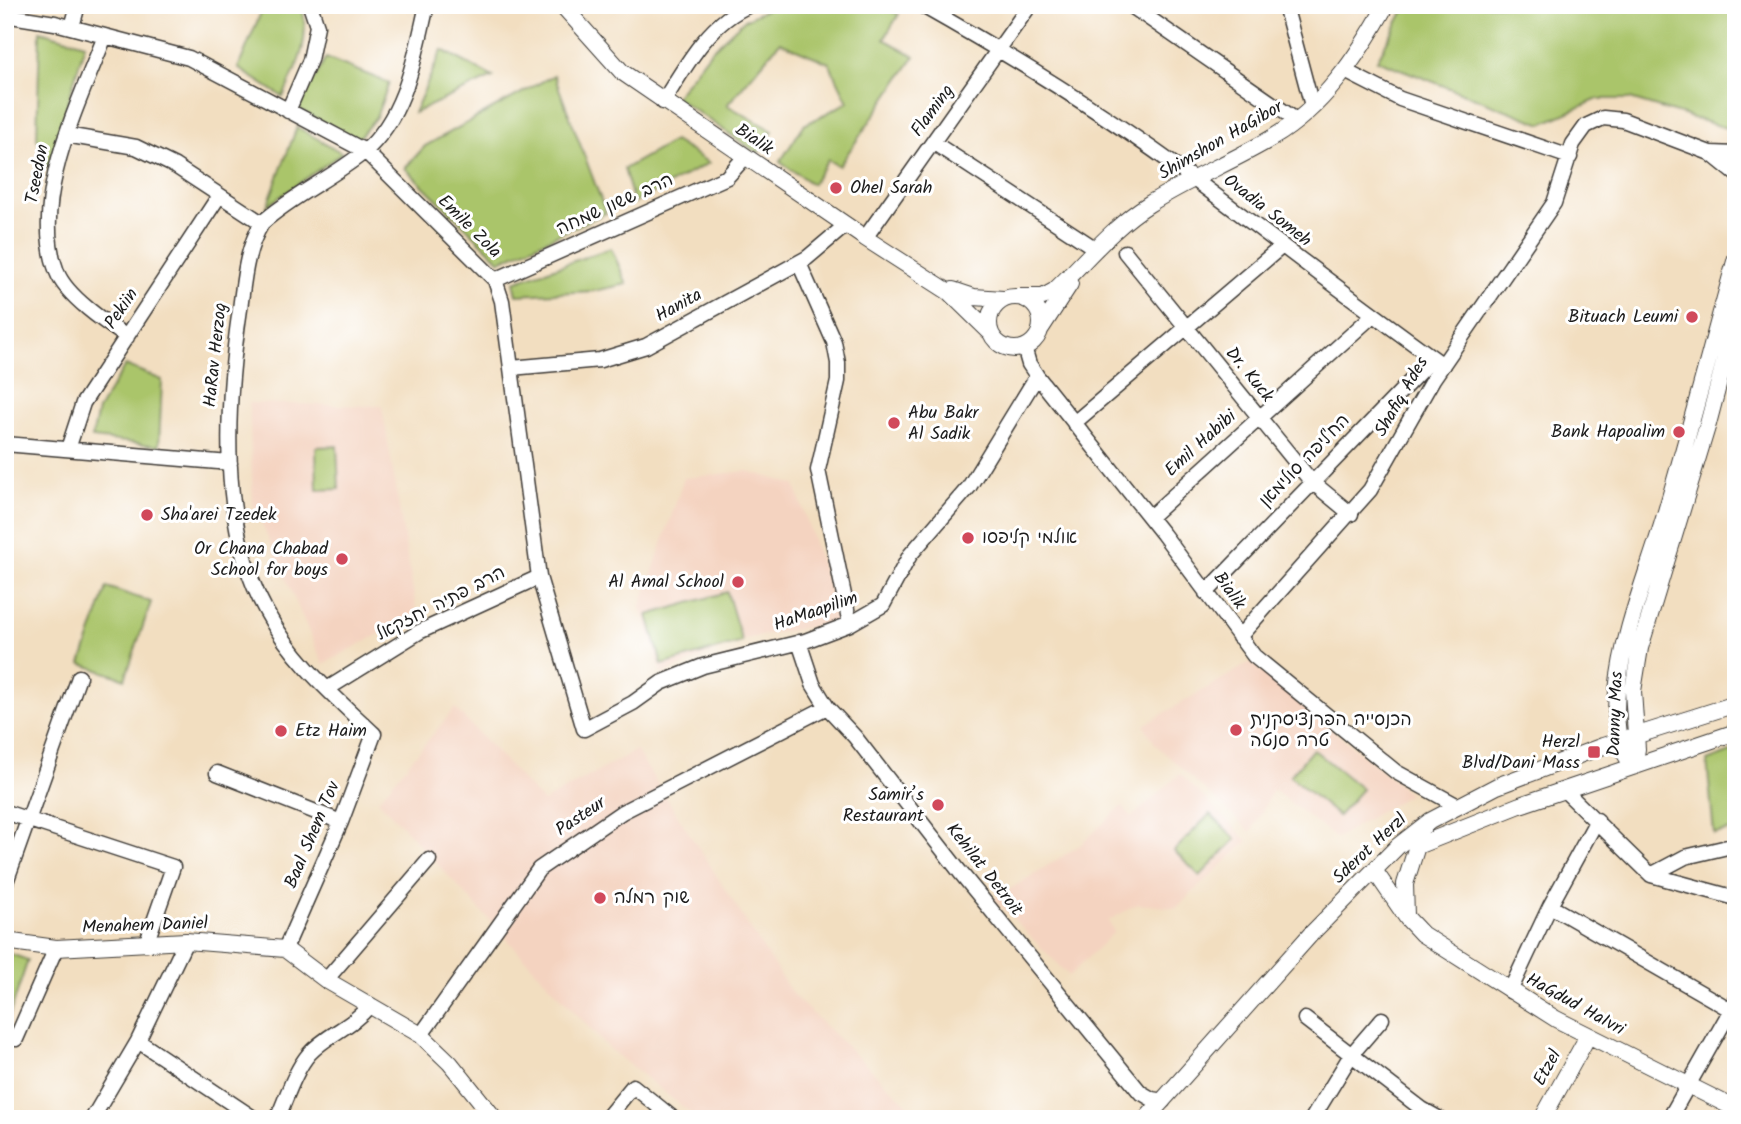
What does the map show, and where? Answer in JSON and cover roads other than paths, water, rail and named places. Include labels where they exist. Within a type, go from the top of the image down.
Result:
[{"type":"street","points":[[72,27],[78,5]]},
{"type":"street","points":[[288,111],[310,60],[317,26],[310,5]]},
{"type":"street","points":[[66,135],[136,147],[175,166],[262,223],[365,151],[393,118],[412,68],[427,5]]},
{"type":"street","name":"Bialik","points":[[562,5],[622,72],[940,286],[972,310],[990,332]]},
{"type":"street","points":[[663,102],[694,52],[732,9],[750,5]]},
{"type":"street","name":"Ovadia Someh","points":[[921,5],[1001,50],[1194,179],[1372,316],[1438,361]]},
{"type":"street","name":"Flaming","points":[[865,238],[1001,50],[1030,5]]},
{"type":"street","points":[[1130,5],[1296,120]]},
{"type":"street","points":[[1285,5],[1312,106]]},
{"type":"street","name":"Shimshon HaGibor","points":[[1038,334],[1096,248],[1130,218],[1194,179],[1274,137],[1296,120],[1345,71],[1386,5]]},
{"type":"street","name":"Emile Zola","points":[[5,15],[72,27],[189,58],[365,151],[495,279],[502,301],[539,577],[584,729]]},
{"type":"street","name":"Tseedon","points":[[105,36],[66,135],[52,190],[48,233],[57,274],[92,314],[127,337]]},
{"type":"street","points":[[1345,71],[1371,87],[1399,99],[1570,157]]},
{"type":"street","name":"Shafiq Ades","points":[[1239,638],[1370,490],[1438,361],[1554,202],[1573,144],[1586,125],[1603,118],[1623,120],[1710,153]]},
{"type":"street","points":[[934,143],[1096,248]]},
{"type":"street","points":[[1710,153],[1736,154]]},
{"type":"street","points":[[1710,153],[1736,174]]},
{"type":"street","name":"הרב ששון שמחה","points":[[495,279],[727,177],[745,157]]},
{"type":"street","name":"Pekiin","points":[[68,449],[83,403],[219,196]]},
{"type":"street","name":"HaRav Herzog","points":[[262,223],[252,239],[248,256],[229,409],[230,463],[241,538],[264,608],[281,638],[327,689],[374,734]]},
{"type":"street","name":"Hanita","points":[[511,368],[600,360],[646,346],[799,263],[846,225]]},
{"type":"street","points":[[1074,423],[1281,247]]},
{"type":"street","name":"Dr. Kuck","points":[[1125,252],[1311,481],[1351,514]]},
{"type":"street","name":"Danny Mas","points":[[1634,766],[1617,703],[1625,644],[1686,443],[1736,258]]},
{"type":"street","name":"Shimshon HaGibor","points":[[1020,297],[1043,297],[1054,291],[1085,262]]},
{"type":"street","points":[[799,263],[834,342],[838,363],[838,381],[818,470],[850,624]]},
{"type":"street","name":"Bialik","points":[[940,286],[974,297],[1003,299]]},
{"type":"street","points":[[1020,297],[1038,311],[1038,334],[1024,347],[1008,348],[994,339],[990,332],[989,317],[1003,299],[1020,297]]},
{"type":"street","name":"Emil Habibi","points":[[1150,517],[1372,316]]},
{"type":"street","name":"Danny Mas","points":[[1627,737],[1640,648],[1708,424],[1736,317]]},
{"type":"street","name":"Bialik","points":[[1024,347],[1029,364],[1037,376],[1150,517],[1239,638],[1272,672],[1396,772],[1456,805]]},
{"type":"street","name":"הח'ליפה סולימאן","points":[[1206,593],[1311,481],[1438,361]]},
{"type":"street","name":"HaMaapilim","points":[[584,729],[633,703],[661,683],[703,666],[799,642],[850,624],[883,605],[910,555],[976,477],[1037,376]]},
{"type":"street","points":[[5,444],[230,463]]},
{"type":"street","name":"הרב פתיה יחזקאל","points":[[327,689],[419,632],[539,577]]},
{"type":"street","name":"Kehilat Detroit","points":[[799,642],[813,684],[827,707],[855,737],[960,872],[1143,1095],[1163,1101]]},
{"type":"street","points":[[5,885],[79,677]]},
{"type":"street","points":[[1603,746],[1617,703]]},
{"type":"street","name":"Sderot Herzl","points":[[1146,1119],[1292,955],[1412,834],[1456,805],[1497,786],[1627,737],[1736,704]]},
{"type":"street","name":"Pasteur","points":[[421,1035],[539,869],[622,812],[827,707]]},
{"type":"street","name":"Sderot Herzl","points":[[1406,918],[1406,878],[1417,846],[1634,766],[1736,732]]},
{"type":"street","name":"Baal Shem Tov","points":[[285,949],[341,822],[374,734]]},
{"type":"street","points":[[217,773],[341,822]]},
{"type":"street","points":[[1565,791],[1651,875],[1736,898]]},
{"type":"street","points":[[5,812],[173,867],[146,944]]},
{"type":"street","points":[[1510,991],[1550,906],[1597,820]]},
{"type":"street","points":[[1651,875],[1685,857],[1736,845]]},
{"type":"street","points":[[326,980],[429,860]]},
{"type":"street","name":"HaGdud HaIvri","points":[[1374,870],[1406,918],[1422,934],[1588,1037],[1736,1109]]},
{"type":"street","points":[[1550,906],[1733,1006],[1669,1119]]},
{"type":"street","name":"Menahem Daniel","points":[[5,941],[57,948],[186,941],[285,949]]},
{"type":"street","points":[[92,1119],[138,1041],[186,941]]},
{"type":"street","points":[[16,1040],[57,948]]},
{"type":"street","points":[[285,949],[326,980],[421,1035],[450,1063],[495,1119]]},
{"type":"street","points":[[277,1119],[307,1056],[321,1042],[356,1022],[370,1005]]},
{"type":"street","points":[[1312,1119],[1352,1055],[1381,1018]]},
{"type":"street","points":[[1305,1019],[1352,1055],[1419,1114],[1440,1119]]},
{"type":"street","points":[[1556,1019],[1579,1052]]},
{"type":"street","name":"Etzel","points":[[1542,1119],[1588,1037]]},
{"type":"street","points":[[138,1041],[255,1119]]},
{"type":"street","points":[[606,1119],[633,1086],[674,1119]]},
{"type":"place","name":"Ohel Sarah","points":[[836,188]]},
{"type":"place","name":"Bituach Leumi","points":[[1692,317]]},
{"type":"place","name":"Abu Bakr Al Sadik","points":[[894,423]]},
{"type":"place","name":"Bank Hapoalim","points":[[1679,432]]},
{"type":"place","name":"Sha'arei Tzedek","points":[[147,515]]},
{"type":"place","name":"אולמי קליפסו","points":[[968,538]]},
{"type":"place","name":"Or Chana Chabad School for boys","points":[[342,559]]},
{"type":"place","name":"Al Amal School","points":[[738,582]]},
{"type":"place","name":"הכנסייה הפרנציסקנית טרה סנטה","points":[[1236,730]]},
{"type":"place","name":"Etz Haim","points":[[281,731]]},
{"type":"place","name":"Herzl Blvd/Dani Mass","points":[[1594,752]]},
{"type":"place","name":"Samir’s Restaurant","points":[[938,805]]},
{"type":"place","name":"שוק רמלה","points":[[600,898]]}]
